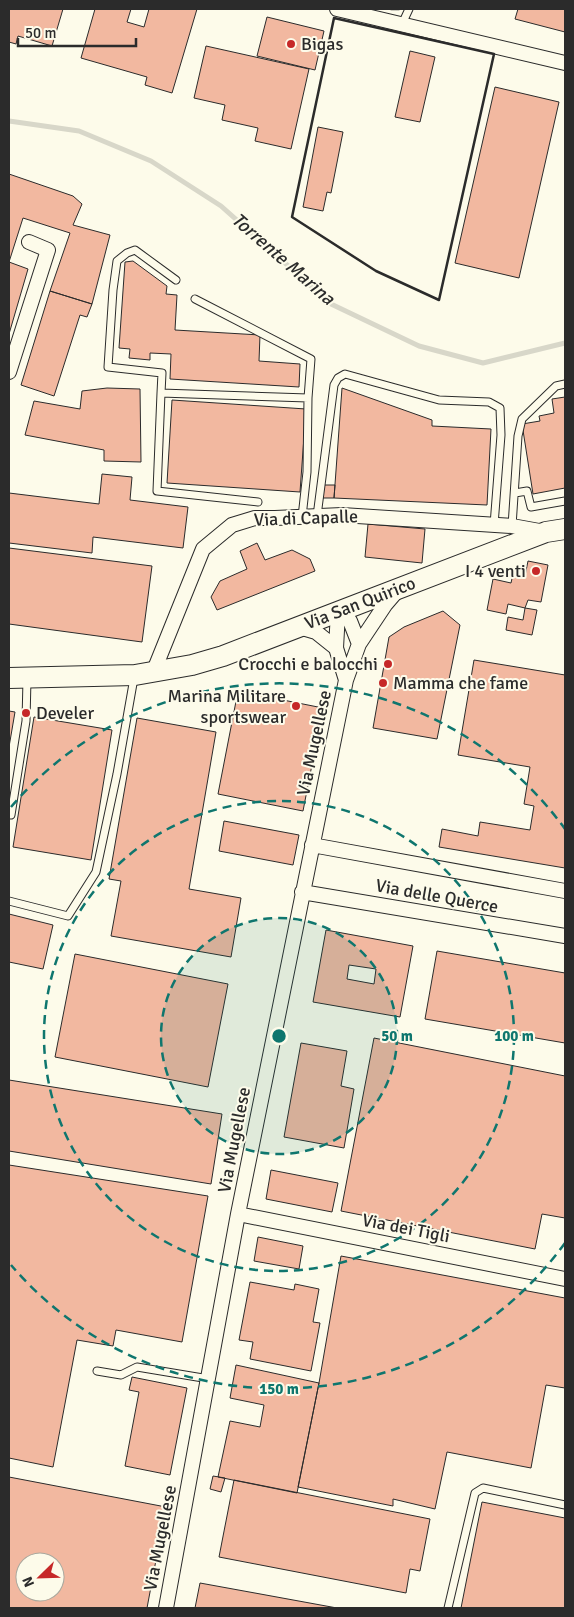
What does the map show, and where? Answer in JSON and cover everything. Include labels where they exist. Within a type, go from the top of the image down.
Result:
[{"type":"street","points":[[337,9],[565,63]]},
{"type":"street","points":[[9,372],[48,250],[29,242]]},
{"type":"street","name":"Via di Capalle","points":[[144,674],[172,627],[203,549],[232,525],[255,518],[351,515],[512,526],[556,531]]},
{"type":"street","name":"Via San Quirico","points":[[144,674],[192,665],[223,656],[401,587],[556,531]]},
{"type":"street","name":"Via Mugellese","points":[[166,1608],[210,1379],[238,1214],[346,680],[358,644],[385,605],[401,587]]},
{"type":"street","points":[[338,612],[350,621],[358,644]]},
{"type":"street","name":"Via Mugellese","points":[[338,612],[336,648],[346,680]]},
{"type":"street","points":[[298,627],[316,632],[336,648]]},
{"type":"street","points":[[18,678],[144,674]]},
{"type":"street","name":"Via delle Querce","points":[[312,845],[565,891]]},
{"type":"street","name":"Via delle Querce","points":[[302,892],[565,936]]},
{"type":"street","name":"Via dei Tigli","points":[[238,1214],[565,1279]]},
{"type":"lane","points":[[402,24],[409,9]]},
{"type":"lane","points":[[176,280],[135,250],[127,253],[117,261],[113,290],[108,367],[162,373],[156,491],[258,502]]},
{"type":"lane","points":[[195,300],[311,359],[308,398],[307,472],[302,517]]},
{"type":"lane","points":[[317,516],[334,384],[338,378],[345,374],[439,400],[490,402],[500,408],[501,435],[494,525]]},
{"type":"lane","points":[[512,526],[518,436],[522,419],[556,386],[565,384]]},
{"type":"lane","points":[[160,393],[308,398]]},
{"type":"lane","points":[[514,493],[527,491],[531,506],[565,502]]},
{"type":"lane","points":[[9,901],[68,916],[96,872],[117,774],[144,674]]},
{"type":"lane","points":[[11,815],[26,722],[18,678]]},
{"type":"lane","points":[[97,1372],[121,1375],[137,1367],[210,1379]]},
{"type":"lane","points":[[448,1608],[475,1494],[483,1488],[565,1505]]},
{"type":"building","points":[[9,9],[63,9],[52,46],[18,36],[16,44],[9,42]]},
{"type":"building","points":[[95,9],[131,9],[127,22],[144,27],[149,9],[197,9],[172,93],[145,85],[147,77],[81,58]]},
{"type":"building","points":[[518,9],[565,9],[565,32],[515,19]]},
{"type":"building","name":"Bigas","points":[[267,17],[324,31],[315,70],[257,56]]},
{"type":"building","points":[[206,46],[309,69],[291,149],[255,141],[258,128],[222,120],[225,105],[194,98]]},
{"type":"building","points":[[410,51],[435,57],[420,122],[395,117]]},
{"type":"building","points":[[495,87],[559,102],[519,278],[455,263]]},
{"type":"building","points":[[318,127],[343,132],[331,193],[327,192],[323,211],[303,207]]},
{"type":"building","points":[[9,174],[73,196],[82,204],[73,225],[110,235],[92,304],[50,291],[70,233],[23,218],[9,262]]},
{"type":"building","points":[[133,261],[167,286],[166,294],[177,295],[175,330],[260,335],[259,361],[300,364],[299,387],[170,379],[171,354],[150,353],[150,360],[129,358],[130,349],[119,348],[125,262]]},
{"type":"building","points":[[9,262],[28,269],[9,334]]},
{"type":"building","points":[[50,291],[92,304],[87,317],[80,315],[54,396],[21,385]]},
{"type":"building","points":[[107,388],[140,389],[141,462],[104,461],[104,450],[25,435],[34,401],[80,409],[82,391]]},
{"type":"building","points":[[342,388],[432,420],[432,426],[491,429],[487,505],[334,498]]},
{"type":"building","points":[[565,397],[565,488],[533,494],[522,424],[540,421],[539,416],[554,413],[552,399]]},
{"type":"building","points":[[172,400],[306,409],[300,492],[167,483]]},
{"type":"building","points":[[102,474],[132,477],[130,500],[188,507],[183,548],[93,537],[92,553],[9,543],[9,493],[99,504]]},
{"type":"building","points":[[323,485],[335,485],[334,498],[322,498]]},
{"type":"building","points":[[368,524],[425,529],[422,563],[365,557]]},
{"type":"building","points":[[257,543],[265,560],[292,550],[310,559],[315,571],[217,610],[211,597],[220,581],[247,569],[240,551]]},
{"type":"building","points":[[9,548],[152,566],[142,642],[9,624]]},
{"type":"building","points":[[528,561],[548,565],[541,602],[528,600],[525,608],[508,604],[506,614],[487,610],[493,579],[511,583],[513,574],[525,576]]},
{"type":"building","points":[[525,608],[537,610],[532,635],[506,630],[508,617],[523,620]]},
{"type":"building","points":[[443,611],[460,625],[437,739],[373,728],[389,637],[404,627]]},
{"type":"building","points":[[474,660],[565,675],[565,868],[439,847],[442,829],[478,836],[480,822],[530,830],[534,806],[524,804],[530,767],[458,755]]},
{"type":"building","points":[[238,691],[323,708],[303,811],[218,794]]},
{"type":"building","points":[[9,711],[15,712],[9,747]]},
{"type":"building","points":[[34,717],[112,730],[91,860],[13,847]]},
{"type":"building","points":[[137,718],[216,732],[189,889],[241,898],[231,957],[111,936],[121,881],[109,879]]},
{"type":"building","points":[[224,821],[299,835],[293,865],[219,851]]},
{"type":"building","points":[[9,914],[53,925],[43,969],[9,962]]},
{"type":"building","points":[[326,930],[413,946],[400,1017],[313,1002]],"holes":[[[349,965],[376,969],[374,984],[347,979]]]},
{"type":"building","points":[[437,951],[565,973],[565,1043],[425,1019]]},
{"type":"building","points":[[75,954],[228,984],[208,1087],[55,1057]]},
{"type":"building","points":[[374,1038],[565,1076],[565,1218],[542,1214],[535,1249],[341,1211]]},
{"type":"building","points":[[301,1043],[347,1051],[341,1086],[354,1089],[344,1148],[284,1137]]},
{"type":"building","points":[[9,1080],[222,1114],[211,1184],[9,1151]]},
{"type":"building","points":[[9,1165],[208,1196],[182,1342],[116,1330],[113,1346],[77,1340],[53,1467],[9,1458]]},
{"type":"building","points":[[271,1170],[338,1183],[332,1212],[266,1199]]},
{"type":"building","points":[[258,1237],[303,1246],[299,1269],[254,1261]]},
{"type":"building","points":[[341,1256],[565,1298],[565,1388],[546,1385],[531,1468],[447,1452],[435,1509],[393,1499],[393,1506],[298,1487],[319,1383]]},
{"type":"building","points":[[250,1282],[294,1290],[295,1284],[319,1289],[313,1322],[320,1323],[311,1371],[250,1359],[253,1342],[239,1340]]},
{"type":"building","points":[[236,1365],[319,1383],[297,1493],[218,1477],[230,1421],[260,1427],[264,1405],[230,1398]]},
{"type":"building","points":[[132,1377],[187,1388],[170,1475],[125,1466],[139,1392],[129,1390]]},
{"type":"building","points":[[213,1476],[225,1478],[221,1492],[210,1489]]},
{"type":"building","points":[[9,1477],[166,1507],[147,1608],[9,1608]]},
{"type":"building","points":[[234,1480],[430,1519],[420,1571],[410,1569],[406,1593],[219,1557]]},
{"type":"building","points":[[482,1502],[565,1518],[565,1608],[461,1608]]},
{"type":"building","points":[[200,1583],[337,1608],[195,1608]]},
{"type":"waterway","name":"Torrente Marina","points":[[9,121],[79,131],[151,161],[221,206],[331,304],[419,346],[483,363],[565,343]]},
{"type":"wall","points":[[391,9],[399,9]]},
{"type":"wall","points":[[334,18],[494,54],[439,300],[376,271],[292,217],[334,18]]},
{"type":"place","name":"Bigas","points":[[291,44]]},
{"type":"place","name":"I 4 venti","points":[[536,571]]},
{"type":"place","name":"Crocchi e balocchi","points":[[388,664]]},
{"type":"place","name":"Mamma che fame","points":[[383,683]]},
{"type":"place","name":"Marina Militare sportswear","points":[[296,706]]},
{"type":"place","name":"Develer","points":[[26,713]]}]
